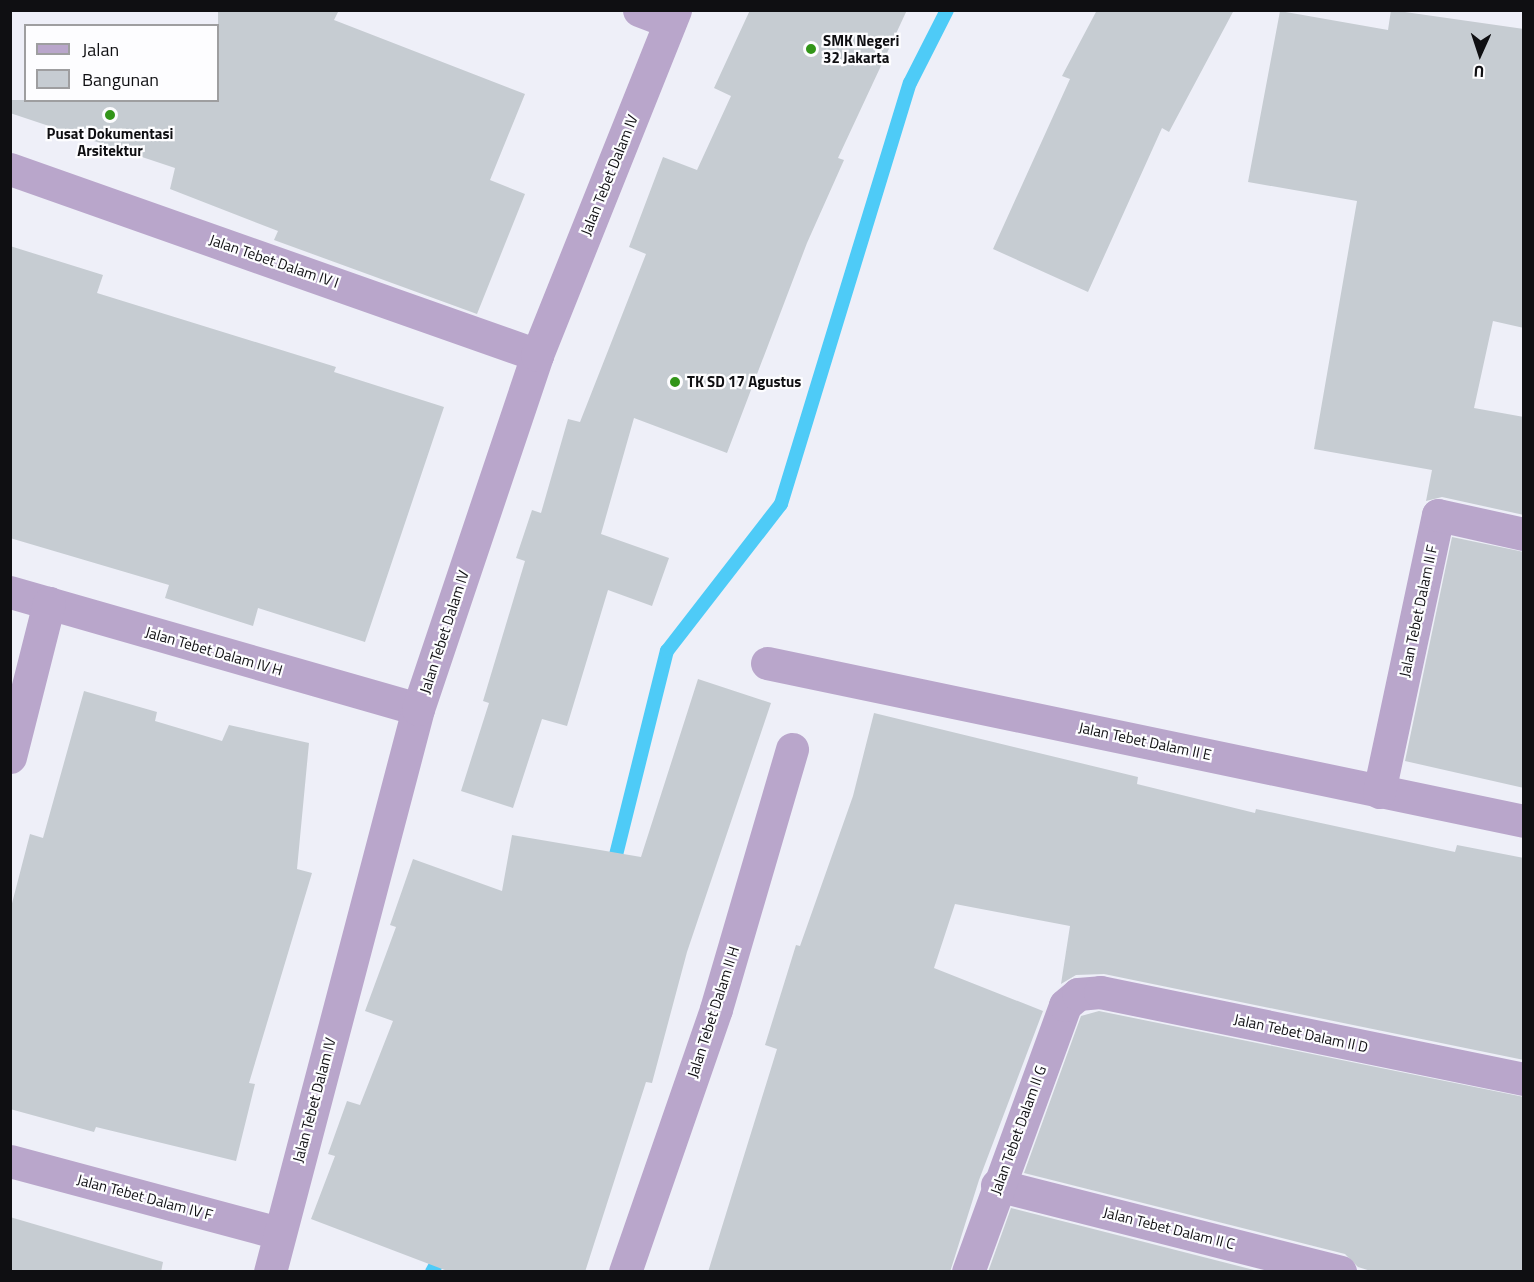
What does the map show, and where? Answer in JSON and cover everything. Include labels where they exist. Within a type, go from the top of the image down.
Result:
[{"type":"street","points":[[639,10],[672,16]]},
{"type":"street","name":"Jalan Tebet Dalam IV","points":[[270,1272],[418,709],[537,355],[672,16]]},
{"type":"street","name":"Jalan Tebet Dalam IV I","points":[[10,169],[537,355]]},
{"type":"street","name":"Jalan Tebet Dalam II F","points":[[1378,792],[1438,515],[1524,534]]},
{"type":"street","name":"Jalan Tebet Dalam IV H","points":[[10,592],[418,709]]},
{"type":"street","points":[[10,757],[49,603]]},
{"type":"street","name":"Jalan Tebet Dalam II E","points":[[766,663],[1524,821]]},
{"type":"street","name":"Jalan Tebet Dalam II H","points":[[624,1272],[716,1009],[792,749]]},
{"type":"street","name":"Jalan Tebet Dalam II D","points":[[1078,994],[1100,992],[1524,1079]]},
{"type":"street","name":"Jalan Tebet Dalam II G","points":[[968,1272],[1065,1005],[1078,994]]},
{"type":"street","name":"Jalan Tebet Dalam IV F","points":[[10,1161],[279,1233]]},
{"type":"street","name":"Jalan Tebet Dalam II C","points":[[998,1185],[1340,1272]]},
{"type":"building","points":[[218,10],[339,10],[334,20],[525,94],[490,180],[525,194],[477,314],[274,240],[278,231],[170,189],[175,168],[10,113],[10,100],[24,100],[24,102],[219,102]]},
{"type":"building","points":[[750,10],[907,10],[838,158],[844,160],[807,243],[727,453],[634,418],[601,534],[669,558],[652,606],[608,590],[567,726],[542,719],[513,808],[461,791],[489,703],[483,701],[525,561],[516,558],[532,510],[541,513],[568,419],[580,422],[646,254],[629,247],[663,157],[697,170],[731,96],[714,88]]},
{"type":"building","points":[[1097,10],[1234,10],[1169,132],[1162,128],[1088,292],[993,249],[1070,79],[1062,76]]},
{"type":"building","points":[[1391,10],[1524,29],[1524,328],[1493,321],[1474,408],[1524,417],[1524,515],[1442,497],[1426,501],[1432,470],[1314,449],[1357,201],[1248,182],[1280,11],[1388,30]]},
{"type":"building","points":[[10,246],[103,275],[97,293],[336,367],[334,372],[444,407],[365,642],[258,608],[253,626],[165,598],[169,585],[10,538]]},
{"type":"building","points":[[1452,537],[1524,552],[1524,788],[1405,761]]},
{"type":"building","points":[[698,679],[771,703],[687,952],[652,1083],[646,1082],[585,1272],[450,1272],[311,1219],[335,1156],[328,1154],[347,1101],[360,1105],[393,1021],[365,1011],[396,927],[390,925],[413,859],[502,891],[512,835],[641,857]]},
{"type":"building","points":[[84,691],[157,712],[155,721],[222,741],[229,725],[309,743],[297,869],[312,873],[249,1083],[255,1084],[236,1161],[96,1127],[94,1132],[10,1109],[10,911],[30,834],[43,838]]},
{"type":"building","points":[[874,713],[1138,777],[1137,784],[1255,813],[1256,809],[1455,852],[1457,845],[1524,858],[1524,1060],[1104,974],[1076,975],[1061,984],[1070,926],[955,904],[934,968],[1043,1011],[979,1180],[950,1272],[708,1272],[777,1049],[765,1045],[796,945],[800,946],[853,796]]},
{"type":"building","points":[[1099,1011],[1524,1097],[1524,1272],[1374,1272],[1358,1267],[1345,1254],[1024,1173],[1081,1016]]},
{"type":"building","points":[[1011,1208],[1262,1272],[988,1272]]},
{"type":"building","points":[[10,1217],[163,1262],[161,1272],[10,1272]]},
{"type":"waterway","points":[[612,871],[667,651],[781,504],[910,83],[947,10]]},
{"type":"waterway","points":[[432,1272],[443,1252]]},
{"type":"place","name":"SMK Negeri 32 Jakarta","points":[[811,49]]},
{"type":"place","name":"Pusat Dokumentasi Arsitektur","points":[[110,115]]},
{"type":"place","name":"TK SD 17 Agustus","points":[[675,382]]}]
